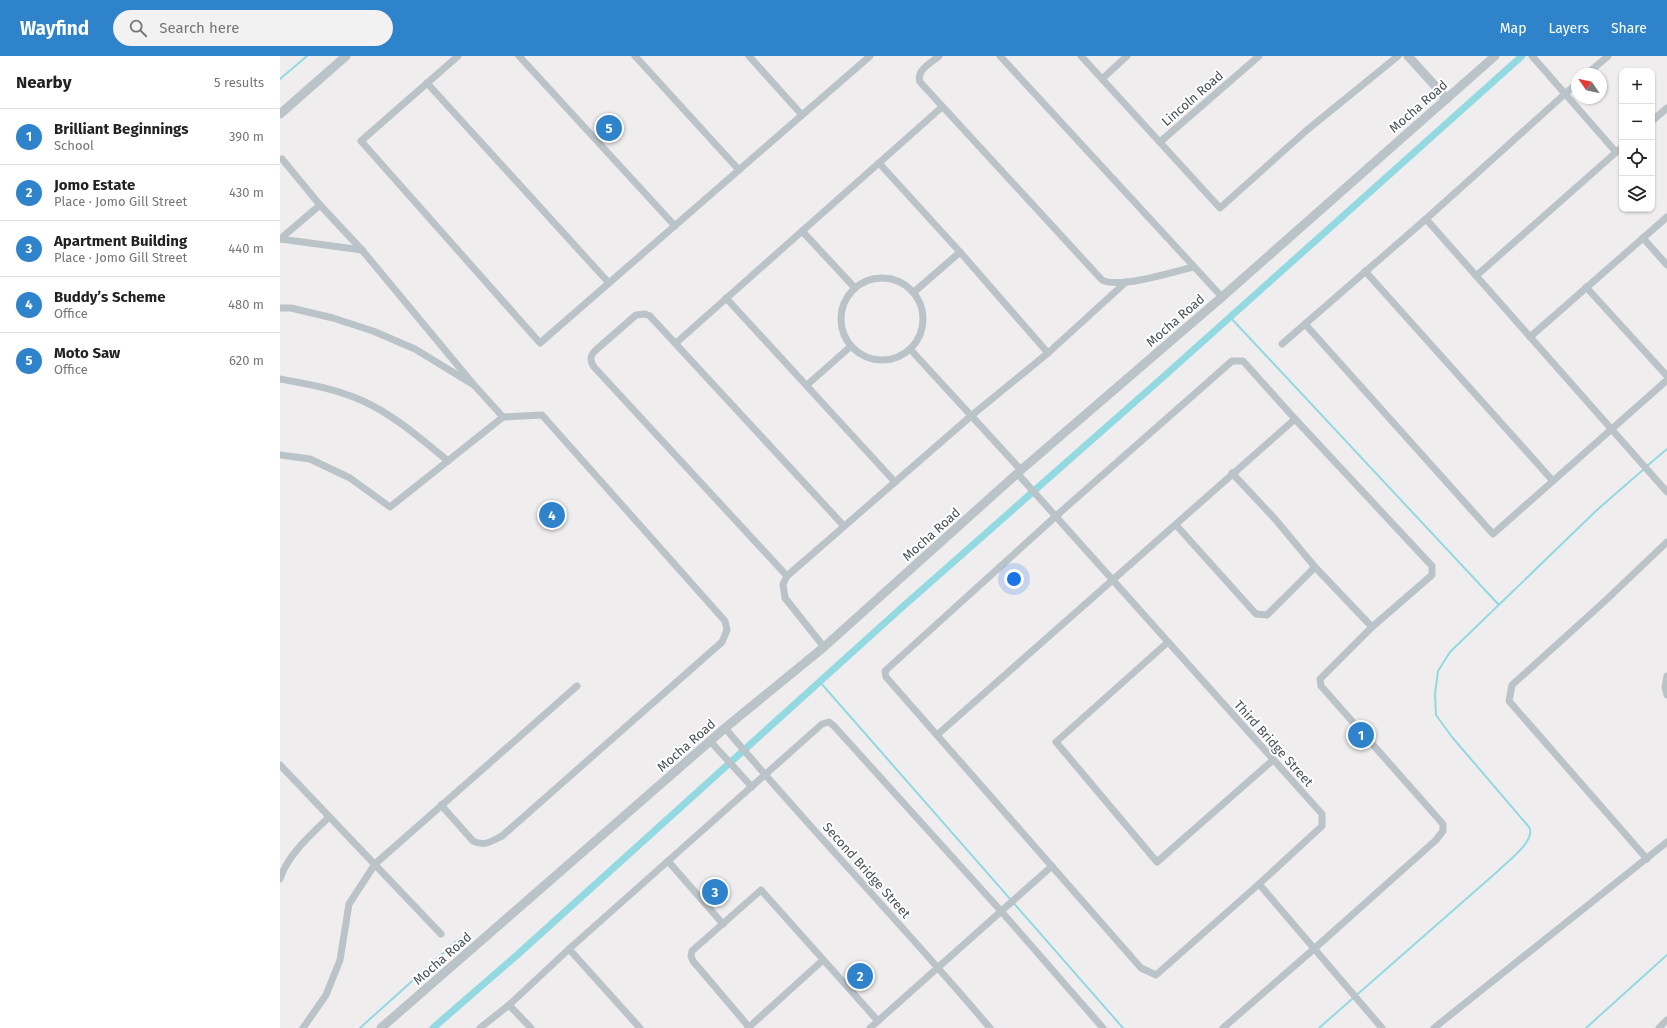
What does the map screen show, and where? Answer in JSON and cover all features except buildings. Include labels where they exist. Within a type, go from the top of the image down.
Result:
[{"type":"street","points":[[280,107],[339,56]]},
{"type":"street","points":[[280,114],[346,56]]},
{"type":"street","points":[[458,56],[361,142],[540,343],[867,57]]},
{"type":"street","points":[[519,56],[675,226]]},
{"type":"street","points":[[634,56],[739,170]]},
{"type":"street","points":[[749,56],[802,115]]},
{"type":"street","points":[[939,56],[920,72],[920,82],[1096,276],[1112,284],[1193,267]]},
{"type":"street","points":[[1000,56],[1222,297]]},
{"type":"street","points":[[1081,56],[1220,208],[1307,130],[1398,56]]},
{"type":"street","points":[[1102,79],[1127,56]]},
{"type":"street","name":"Lincoln Road","points":[[1160,142],[1259,56]]},
{"type":"street","points":[[1408,56],[1447,98]]},
{"type":"street","name":"Mocha Road","points":[[381,1028],[725,728],[824,648],[1019,472],[1222,297],[1496,56]]},
{"type":"street","points":[[1476,276],[1619,150],[1532,56]]},
{"type":"street","points":[[1594,68],[1608,56]]},
{"type":"street","points":[[427,83],[609,283]]},
{"type":"street","points":[[1282,344],[1426,219],[1571,88]]},
{"type":"street","points":[[676,343],[942,107]]},
{"type":"street","points":[[1655,118],[1667,108]]},
{"type":"street","points":[[282,159],[320,205],[362,250],[474,386],[503,417]]},
{"type":"street","points":[[879,163],[960,252],[1048,353]]},
{"type":"street","points":[[320,205],[280,239],[362,250]]},
{"type":"street","points":[[1530,337],[1667,217]]},
{"type":"street","points":[[1426,219],[1667,492]]},
{"type":"street","points":[[802,231],[855,288]]},
{"type":"street","points":[[1643,238],[1667,265]]},
{"type":"street","points":[[914,292],[960,252]]},
{"type":"street","points":[[1365,271],[1553,481]]},
{"type":"street","points":[[885,277],[904,283],[914,292],[923,308],[924,321],[918,339],[910,349],[899,356],[880,360],[861,355],[851,346],[842,329],[841,316],[846,298],[855,288],[866,281],[885,277]]},
{"type":"street","points":[[824,648],[785,598],[783,584],[787,576],[971,416],[1048,353],[1126,282]]},
{"type":"street","points":[[1586,288],[1667,376]]},
{"type":"street","points":[[726,298],[895,482]]},
{"type":"street","points":[[280,308],[290,308],[333,318],[373,331],[415,349],[474,386]]},
{"type":"street","points":[[787,576],[591,363],[592,353],[636,315],[640,314],[650,316],[844,526]]},
{"type":"street","points":[[1305,324],[1493,534],[1667,380]]},
{"type":"street","points":[[806,385],[851,346]]},
{"type":"street","name":"Third Bridge Street","points":[[910,349],[971,416],[1019,472],[1027,484],[1112,580],[1322,814],[1322,826],[1264,880],[1156,975],[1141,968],[1052,866]]},
{"type":"street","points":[[870,1028],[1052,866],[886,677],[885,671],[1056,516],[1232,361],[1243,361],[1432,566],[1432,575],[1372,628],[1320,679],[1321,686],[1443,824],[1443,831],[1315,948],[1223,1028]]},
{"type":"street","points":[[280,379],[320,386],[363,401],[391,416],[448,461]]},
{"type":"street","points":[[280,455],[310,459],[350,478],[390,507],[503,417],[542,415],[725,621],[727,630],[722,642],[502,836],[484,844],[479,844],[473,841],[441,805]]},
{"type":"street","points":[[937,735],[1176,525],[1232,473],[1295,418]]},
{"type":"street","points":[[1232,473],[1274,518],[1315,567],[1372,628]]},
{"type":"street","points":[[1176,525],[1256,614],[1266,615],[1315,567]]},
{"type":"street","points":[[1647,859],[1509,701],[1512,685],[1605,601],[1667,542]]},
{"type":"street","points":[[1168,642],[1056,742],[1157,862],[1273,760]]},
{"type":"street","points":[[1667,676],[1665,687],[1667,695]]},
{"type":"street","points":[[303,1028],[326,995],[340,960],[349,904],[375,864],[577,686]]},
{"type":"street","points":[[480,1028],[509,1005],[569,949],[822,724],[829,722],[1001,911],[1103,1028]]},
{"type":"street","name":"Second Bridge Street","points":[[725,728],[939,968],[990,1028]]},
{"type":"street","points":[[710,741],[752,787]]},
{"type":"street","points":[[280,765],[441,934]]},
{"type":"street","points":[[280,879],[283,870],[296,851],[329,817]]},
{"type":"street","points":[[1434,1028],[1667,842]]},
{"type":"street","points":[[668,861],[723,924]]},
{"type":"street","points":[[1264,880],[1315,948],[1382,1028]]},
{"type":"street","points":[[823,960],[748,1028],[693,961],[691,956],[692,951],[761,890],[878,1021]]},
{"type":"street","points":[[569,949],[640,1028]]},
{"type":"street","points":[[509,1005],[531,1028]]},
{"type":"street","points":[[1658,1028],[1667,1020]]},
{"type":"waterway","points":[[280,79],[307,56]]},
{"type":"waterway","points":[[433,1028],[516,956],[899,610],[1162,378],[1522,56]]},
{"type":"waterway","points":[[1230,317],[1499,605]]},
{"type":"waterway","points":[[1647,466],[1667,449]]},
{"type":"waterway","points":[[1319,1028],[1514,857],[1529,838],[1529,827],[1452,737],[1436,715],[1435,694],[1438,671],[1450,652],[1598,509],[1644,469]]},
{"type":"waterway","points":[[820,682],[1123,1028]]},
{"type":"waterway","points":[[360,1028],[460,938]]},
{"type":"waterway","points":[[1586,1028],[1667,955]]},
{"type":"place","name":"Moto Saw","points":[[609,128]]},
{"type":"place","name":"Buddy’s Scheme","points":[[552,515]]},
{"type":"place","name":"Brilliant Beginnings","points":[[1361,735]]},
{"type":"place","name":"Apartment Building","points":[[715,892]]},
{"type":"place","name":"Jomo Estate","points":[[860,976]]}]
